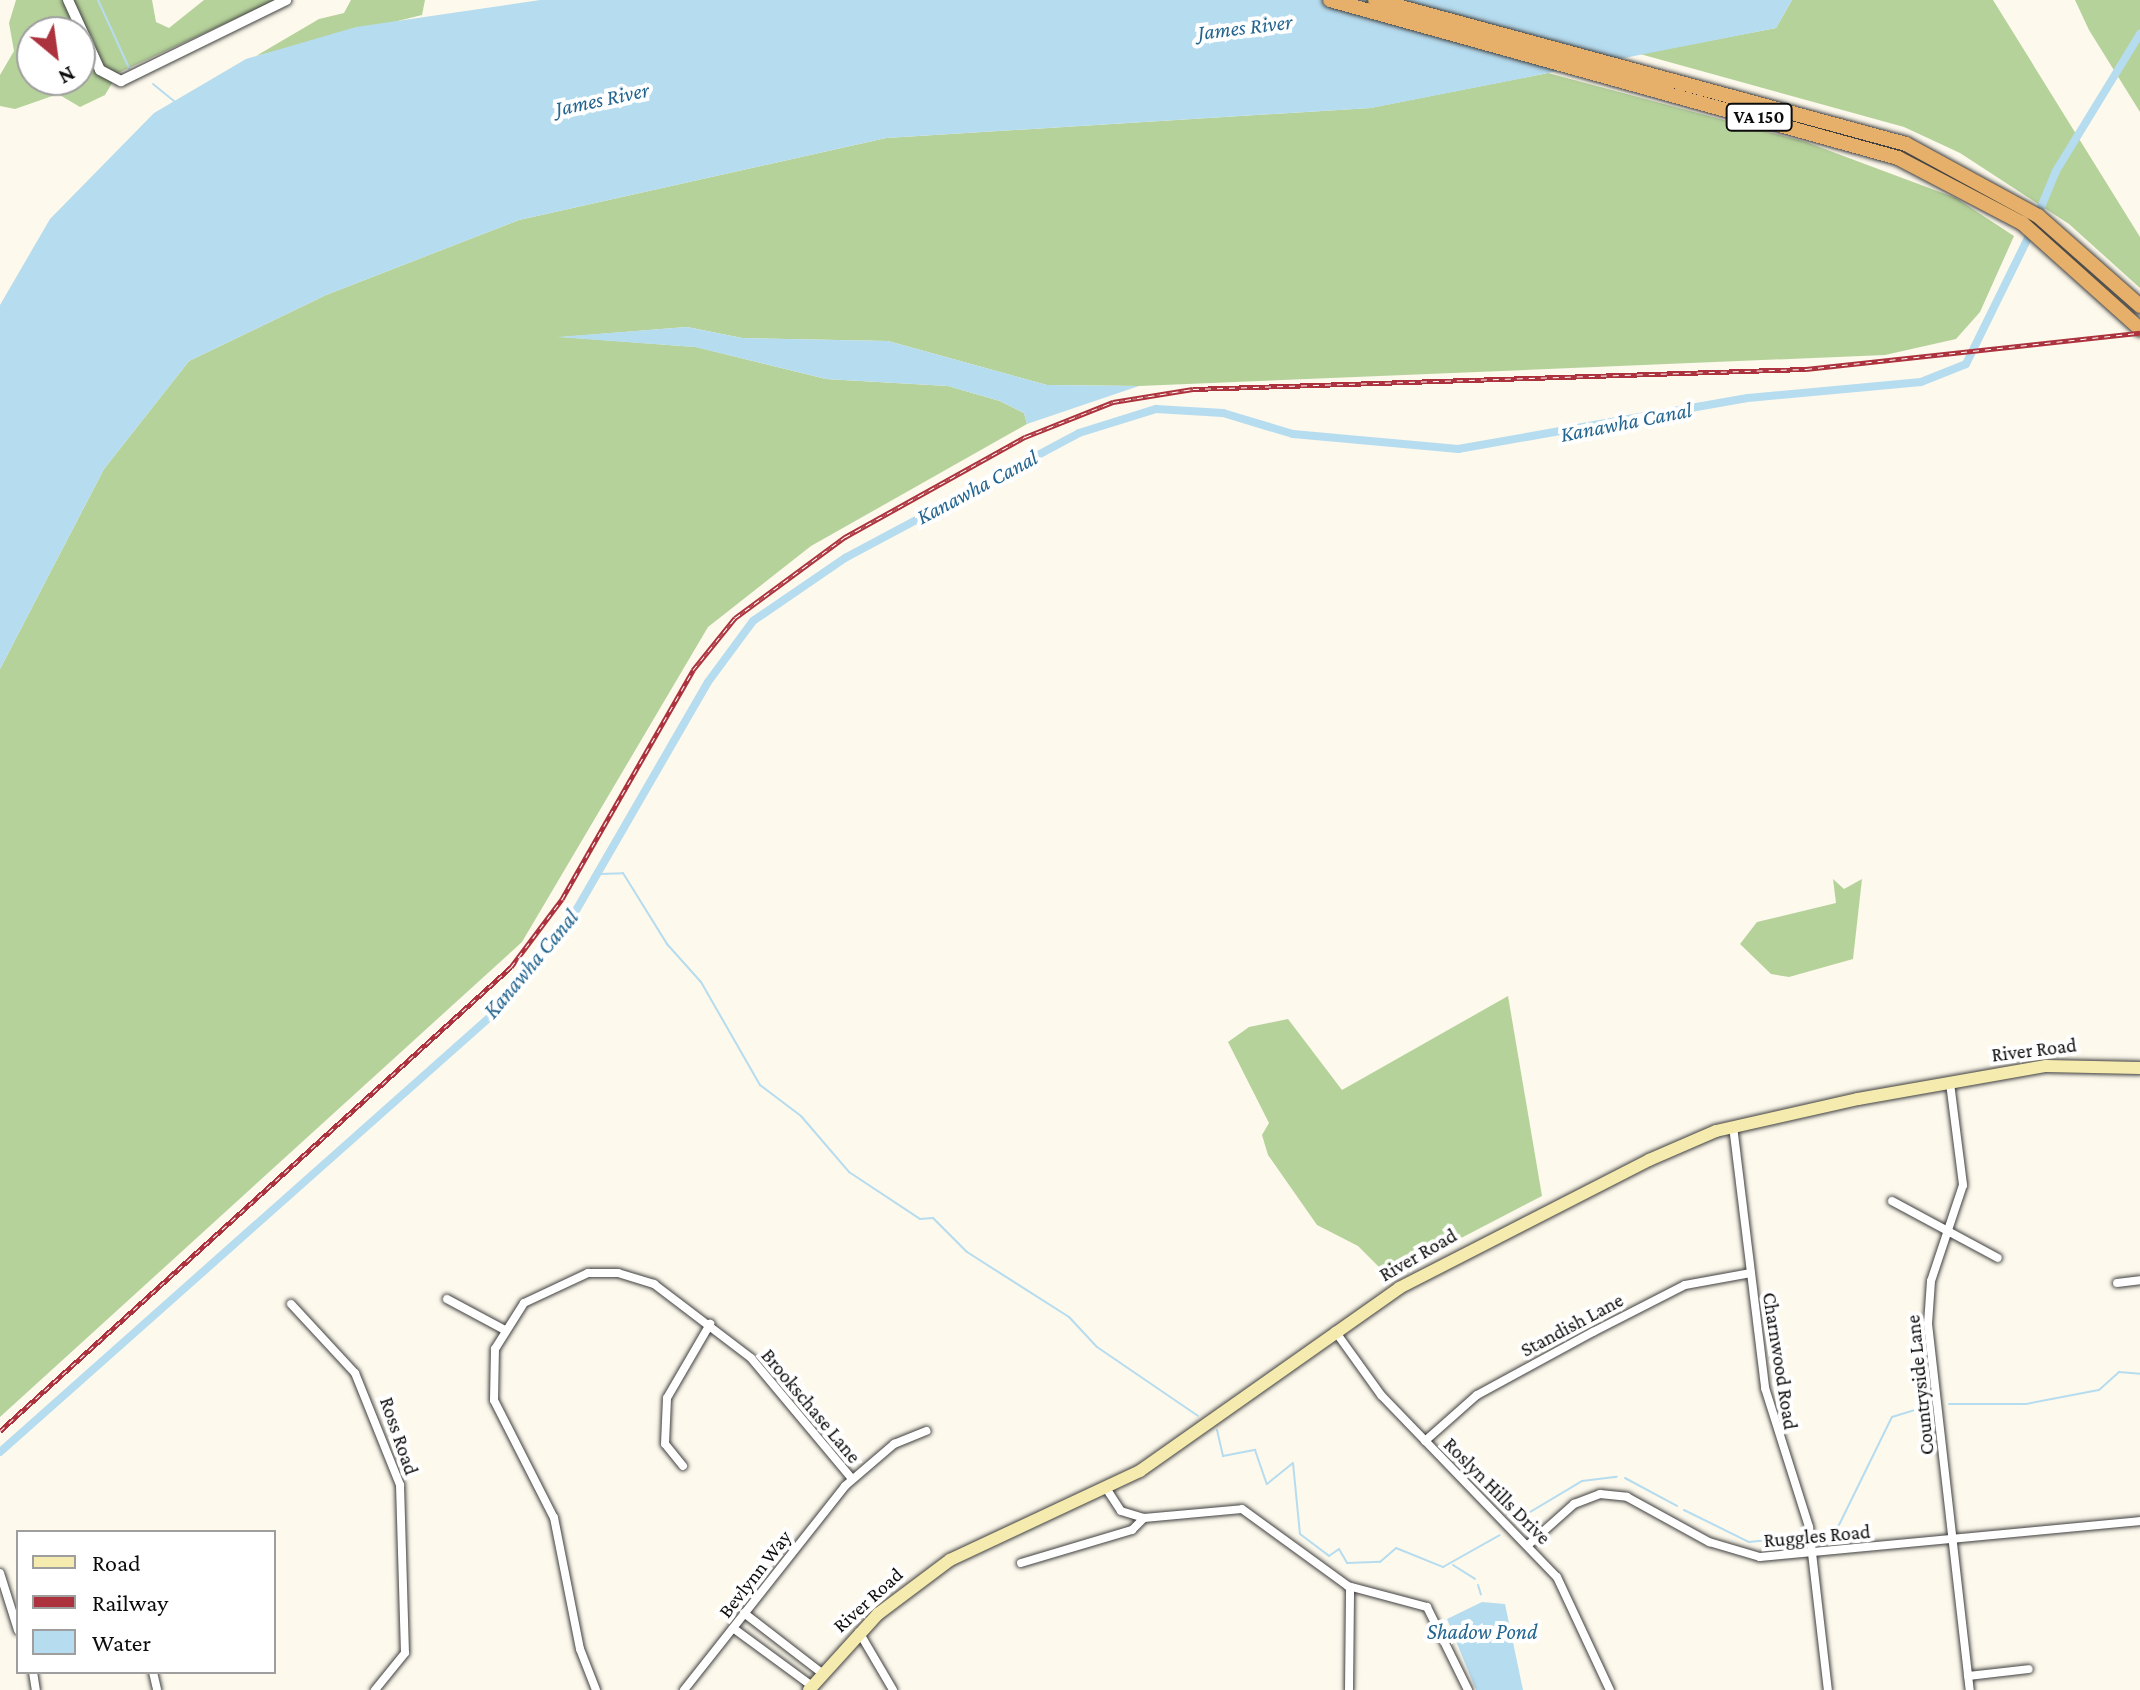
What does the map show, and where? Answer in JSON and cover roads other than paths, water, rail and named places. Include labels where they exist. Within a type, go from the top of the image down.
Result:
[{"type":"highway","name":"VA 150","points":[[1330,0],[1898,158],[2022,223],[2140,329]]},
{"type":"highway","name":"VA 150","points":[[1375,0],[1906,144],[2038,216],[2140,306]]},
{"type":"main road","name":"River Road","points":[[811,1688],[859,1632],[950,1560],[1106,1488],[1175,1449],[1335,1330],[1472,1247],[1733,1126],[1950,1083],[2065,1064],[2140,1068]]},
{"type":"street","points":[[68,0],[100,70],[121,81],[286,0]]},
{"type":"street","name":"Countryside Lane","points":[[1950,1083],[1964,1176],[1927,1311],[1970,1690]]},
{"type":"street","name":"Charnwood Road","points":[[1733,1126],[1771,1420],[1804,1508],[1813,1555],[1828,1690]]},
{"type":"street","points":[[1892,1201],[1948,1234],[1998,1258]]},
{"type":"street","name":"Brookschase Lane","points":[[596,1690],[580,1649],[554,1518],[494,1400],[492,1365],[503,1329],[540,1291],[599,1272],[646,1280],[710,1324],[758,1364],[852,1479]]},
{"type":"street","name":"Standish Lane","points":[[1425,1441],[1477,1395],[1629,1313],[1685,1285],[1751,1273]]},
{"type":"street","points":[[2117,1283],[2140,1280]]},
{"type":"street","points":[[447,1299],[503,1329]]},
{"type":"street","name":"Ross Road","points":[[291,1304],[355,1373],[400,1485],[405,1653],[375,1690]]},
{"type":"street","points":[[683,1466],[665,1444],[667,1398],[710,1324]]},
{"type":"street","name":"Roslyn Hills Drive","points":[[1335,1330],[1425,1441],[1528,1545],[1565,1589],[1610,1690]]},
{"type":"street","name":"Bevlynn Way","points":[[684,1690],[852,1479],[908,1435],[926,1431]]},
{"type":"street","points":[[1106,1488],[1121,1511],[1144,1518],[1242,1509],[1350,1587],[1431,1610],[1468,1690]]},
{"type":"street","name":"Ruggles Road","points":[[1528,1545],[1574,1504],[1618,1494],[1730,1551],[1813,1555],[1952,1538],[2140,1521]]},
{"type":"street","points":[[1021,1563],[1132,1530],[1144,1518]]},
{"type":"street","points":[[0,1573],[16,1624]]},
{"type":"street","points":[[1349,1690],[1350,1587]]},
{"type":"street","points":[[744,1613],[822,1673]]},
{"type":"street","points":[[733,1628],[811,1688]]},
{"type":"street","points":[[859,1632],[893,1690]]},
{"type":"street","points":[[1968,1676],[2029,1669]]},
{"type":"water","name":"James River","points":[[540,0],[1792,0],[1776,28],[1371,108],[886,138],[519,220],[326,295],[189,361],[104,469],[0,669],[0,305],[50,219],[154,113],[246,59],[356,27]]},
{"type":"water","points":[[687,327],[742,338],[888,341],[1047,385],[1139,386],[1027,424],[1024,413],[1000,401],[948,386],[826,379],[695,347],[557,337]]},
{"type":"water","name":"Shadow Pond","points":[[1482,1602],[1505,1604],[1523,1690],[1476,1690],[1447,1619]]},
{"type":"waterway","points":[[98,0],[129,68]]},
{"type":"waterway","name":"Kanawha Canal","points":[[2037,217],[2056,171],[2140,34]]},
{"type":"waterway","points":[[153,84],[174,101]]},
{"type":"waterway","name":"Kanawha Canal","points":[[0,1452],[491,1016],[574,914],[708,682],[753,621],[845,558],[1079,433],[1156,409],[1223,413],[1293,434],[1458,449],[1748,398],[1921,382],[1966,364],[2032,230]]},
{"type":"waterway","points":[[600,874],[623,873],[667,944],[701,982],[760,1085],[801,1116],[849,1172],[920,1219],[933,1218],[967,1252],[1069,1317],[1097,1347],[1198,1416]]},
{"type":"waterway","points":[[1949,1404],[2026,1404],[2099,1390],[2119,1372],[2140,1374]]},
{"type":"waterway","points":[[1818,1535],[1839,1525],[1892,1417],[1928,1406]]},
{"type":"waterway","points":[[1217,1430],[1223,1456],[1255,1450],[1267,1484],[1293,1463],[1300,1534],[1329,1556],[1339,1549],[1347,1563],[1380,1562],[1396,1548],[1443,1567],[1500,1535]]},
{"type":"waterway","points":[[1520,1518],[1582,1481],[1617,1477]]},
{"type":"waterway","points":[[1625,1478],[1677,1506]]},
{"type":"waterway","points":[[1684,1510],[1749,1542],[1806,1536]]},
{"type":"waterway","points":[[1453,1565],[1475,1579]]},
{"type":"waterway","points":[[1478,1585],[1481,1595]]},
{"type":"railway","points":[[0,1431],[511,967],[562,899],[693,670],[735,618],[845,537],[1025,437],[1113,402],[1193,389],[1806,369],[2140,333]]}]
